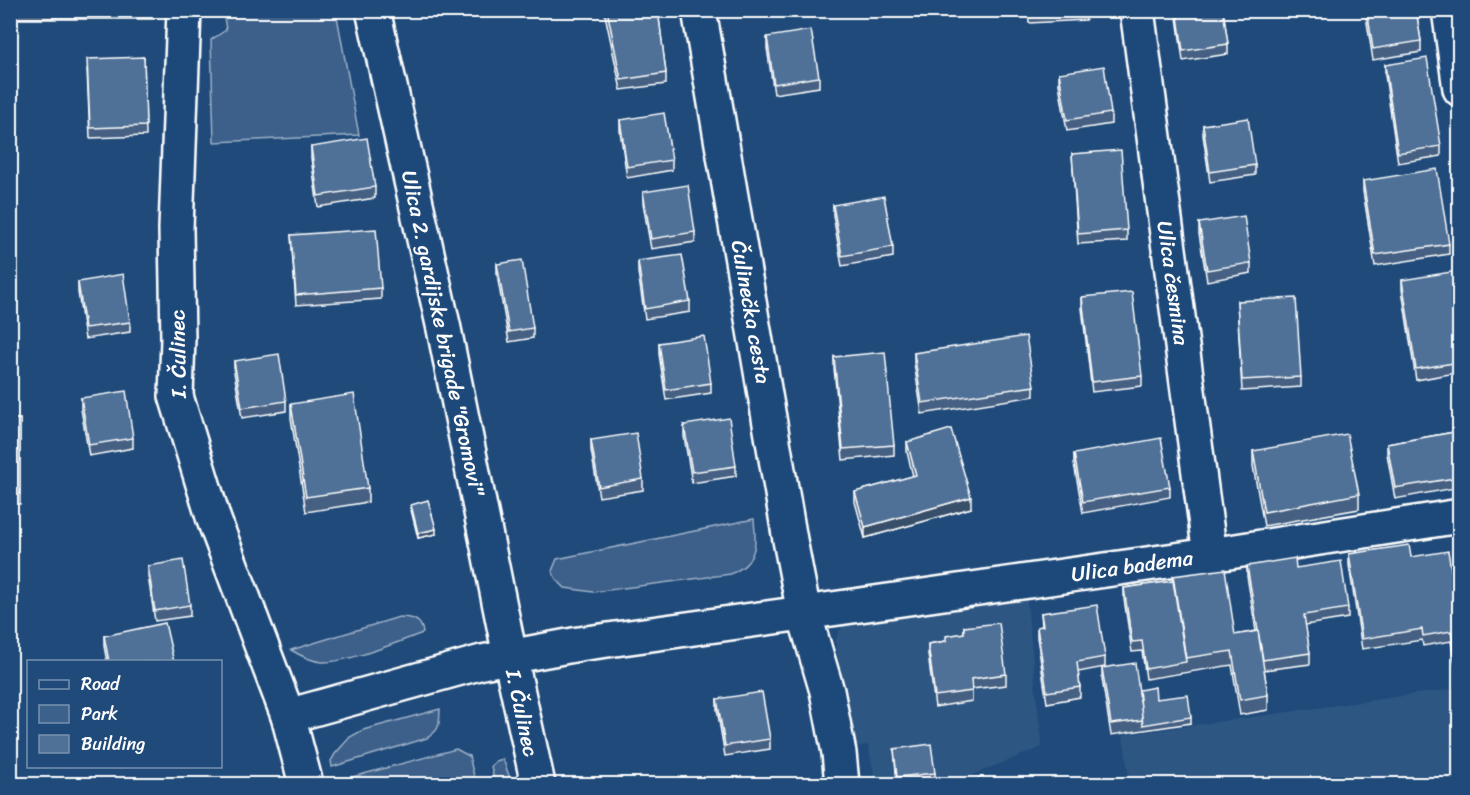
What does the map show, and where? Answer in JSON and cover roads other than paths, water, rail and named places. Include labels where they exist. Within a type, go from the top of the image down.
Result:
[{"type":"street","name":"I. Čulinec","points":[[184,10],[176,229],[176,396],[214,520],[288,716],[306,784]]},
{"type":"street","name":"Ulica 2. gardijske brigade \"Gromovi\"","points":[[373,10],[444,329],[510,656]]},
{"type":"street","name":"Čulinečka cesta","points":[[699,10],[804,613],[827,691],[839,753],[842,784]]},
{"type":"street","name":"Ulica česmina","points":[[1137,10],[1210,555]]},
{"type":"street","points":[[1449,10],[1460,89]]},
{"type":"street","name":"Ulica badema","points":[[804,613],[1210,555],[1460,516]]},
{"type":"street","points":[[510,656],[579,644],[804,613]]},
{"type":"street","name":"I. Čulinec","points":[[288,716],[431,675],[510,656],[538,784]]}]
